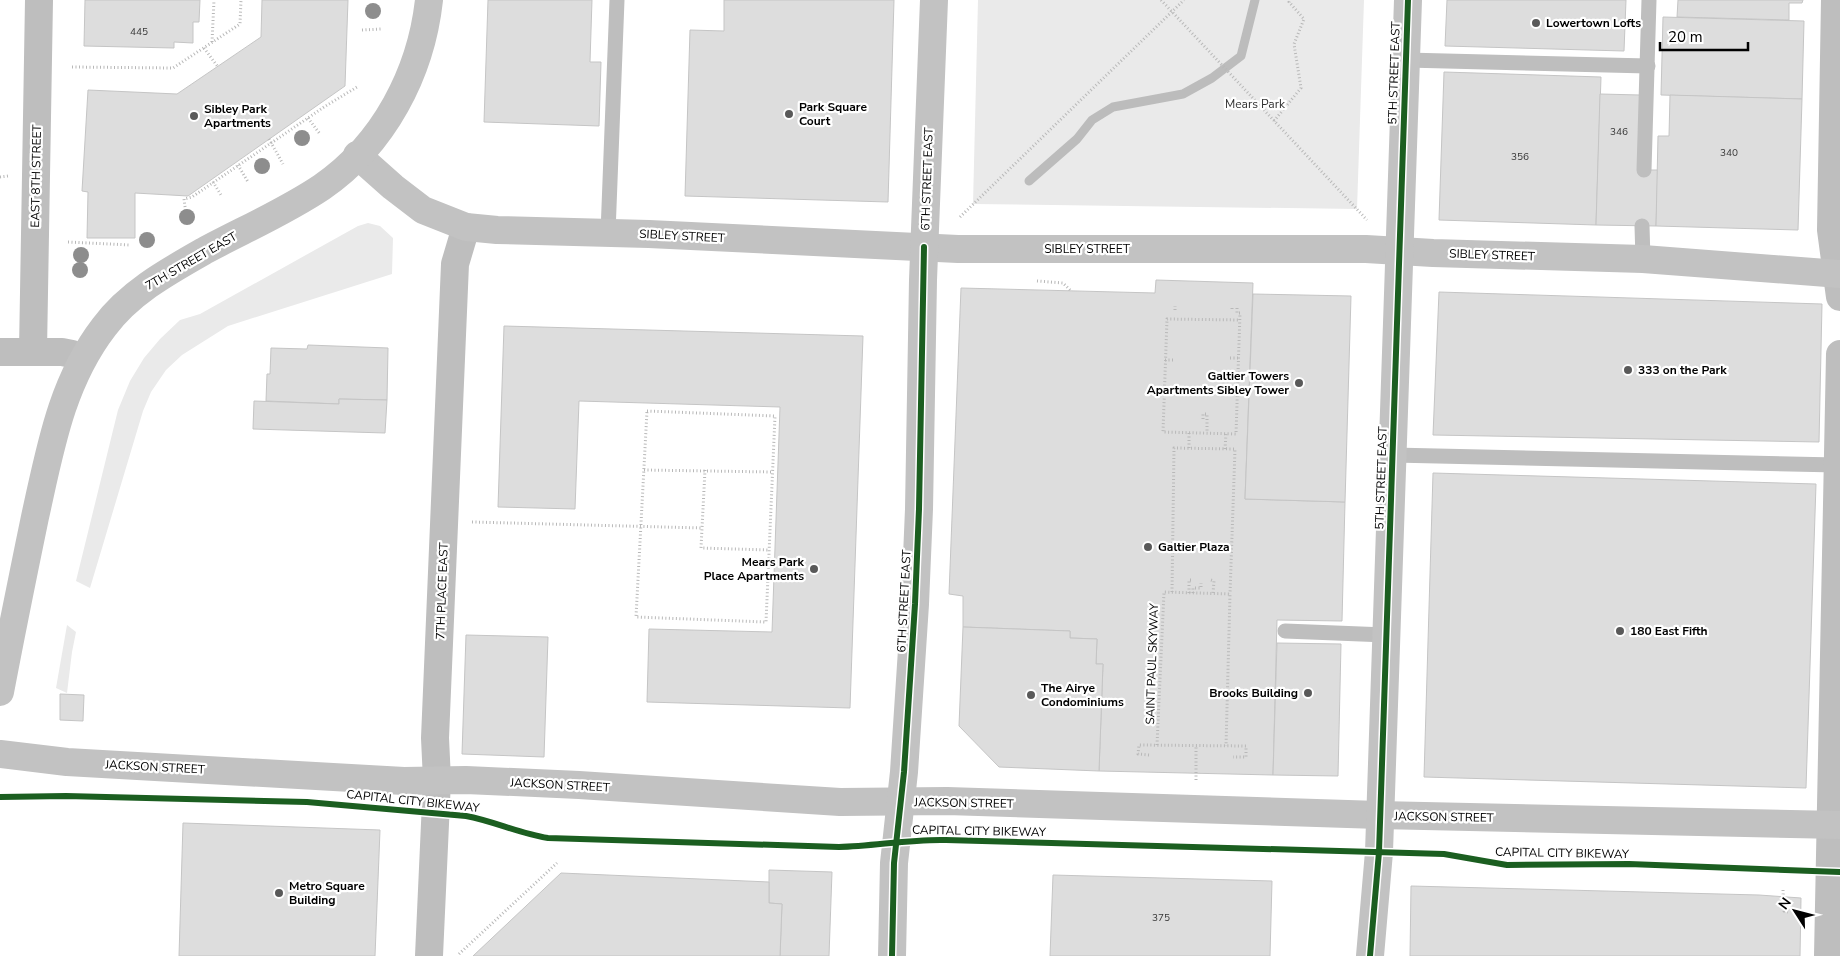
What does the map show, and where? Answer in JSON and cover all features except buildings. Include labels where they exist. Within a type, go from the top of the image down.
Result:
[{"type":"main road","name":"7TH STREET EAST","points":[[0,692],[44,475],[64,401],[82,359],[104,326],[117,311],[144,288],[181,264],[310,194],[332,178],[357,155],[386,122],[407,82],[419,50],[429,0]]},
{"type":"main road","name":"6TH STREET EAST","points":[[892,956],[894,863],[904,772],[917,575],[924,247],[934,0]]},
{"type":"main road","name":"5TH STREET EAST","points":[[1370,956],[1379,852],[1408,0]]},
{"type":"main road","name":"SIBLEY STREET","points":[[357,155],[415,205],[436,216],[466,227],[497,230],[608,233],[958,249],[1366,249],[1643,259],[1839,282]]},
{"type":"main road","name":"JACKSON STREET","points":[[0,754],[67,762],[404,781],[437,780],[579,785],[840,802],[957,802],[1379,815],[1835,825]]},
{"type":"street","name":"EAST 8TH STREET","points":[[33,351],[39,0]]},
{"type":"street","points":[[1835,0],[1831,230],[1839,282]]},
{"type":"street","name":"7TH PLACE EAST","points":[[429,956],[437,780],[435,738],[455,264],[466,227]]},
{"type":"street","points":[[0,352],[68,353],[82,359]]},
{"type":"street","points":[[1828,956],[1835,825],[1837,465],[1840,354]]},
{"type":"lane","points":[[608,233],[617,0]]},
{"type":"lane","points":[[1644,170],[1650,0]]},
{"type":"lane","points":[[1406,60],[1648,66]]},
{"type":"lane","points":[[1642,226],[1643,259]]},
{"type":"lane","points":[[1393,455],[1837,465]]},
{"type":"lane","points":[[1285,632],[1386,635]]},
{"type":"path","points":[[212,42],[214,0]]},
{"type":"path","points":[[72,67],[173,68],[240,24],[241,0]]},
{"type":"path","points":[[1161,0],[1367,220]]},
{"type":"path","points":[[960,217],[1184,0]]},
{"type":"path","points":[[1274,121],[1301,88],[1294,44],[1304,19],[1289,2],[1290,0]]},
{"type":"path","points":[[362,30],[381,29]]},
{"type":"path","points":[[204,48],[218,67]]},
{"type":"path","points":[[186,214],[184,199],[192,197],[357,87]]},
{"type":"path","points":[[308,118],[320,134]]},
{"type":"path","points":[[269,139],[283,164]]},
{"type":"path","points":[[238,165],[248,182]]},
{"type":"path","points":[[0,177],[8,176]]},
{"type":"path","points":[[213,182],[221,195]]},
{"type":"path","points":[[68,242],[130,244]]},
{"type":"path","points":[[1036,281],[1063,283],[1072,291]]},
{"type":"path","points":[[1237,308],[1237,313],[1240,313],[1240,320],[1236,434],[1162,432],[1167,319],[1240,320]]},
{"type":"path","points":[[1230,358],[1238,358]]},
{"type":"path","points":[[1165,360],[1173,360]]},
{"type":"path","points":[[647,411],[774,416],[766,622],[636,617],[644,470],[647,411]]},
{"type":"path","points":[[1203,419],[1203,414],[1207,414],[1207,433]]},
{"type":"path","points":[[1189,433],[1189,448],[1235,449],[1226,746]]},
{"type":"path","points":[[1225,449],[1226,434]]},
{"type":"path","points":[[644,470],[772,472]]},
{"type":"path","points":[[705,470],[701,548],[769,550]]},
{"type":"path","points":[[464,522],[702,528]]},
{"type":"path","points":[[1189,593],[1189,580],[1192,580],[1191,583]]},
{"type":"path","points":[[1211,584],[1211,580],[1214,581],[1214,594]]},
{"type":"path","points":[[1193,593],[1194,588],[1201,588],[1202,584]]},
{"type":"path","points":[[1149,755],[1138,754],[1139,745],[1246,746],[1246,757],[1233,757]]},
{"type":"path","points":[[1196,746],[1196,780]]},
{"type":"path","points":[[456,956],[557,863]]},
{"type":"path","points":[[1783,890],[1784,912],[1788,912]]},
{"type":"green space","name":"Mears Park","points":[[978,0],[1364,0],[1357,209],[973,204]]},
{"type":"green space","points":[[368,223],[380,226],[393,238],[392,274],[228,326],[182,355],[166,370],[151,392],[143,411],[90,588],[76,581],[118,410],[130,381],[144,358],[180,320],[200,314],[358,226]]},
{"type":"green space","points":[[67,625],[76,632],[67,693],[56,688]]},
{"type":"waterway","points":[[1029,181],[1077,139],[1092,120],[1113,107],[1183,94],[1212,78],[1241,56],[1255,0]]},
{"type":"cycle path","points":[[1370,956],[1379,852],[1408,0]]},
{"type":"cycle path","points":[[892,956],[894,863],[904,772],[915,604],[919,509],[924,247]]},
{"type":"cycle path","name":"CAPITAL CITY BIKEWAY","points":[[0,797],[66,796],[307,802],[466,816],[527,834],[548,838],[839,847],[946,840],[1444,854],[1507,865],[1629,864],[1840,872]]},
{"type":"place","name":"Lowertown Lofts","points":[[1536,23]]},
{"type":"place","name":"Park Square Court","points":[[789,114]]},
{"type":"place","name":"Sibley Park Apartments","points":[[194,116]]},
{"type":"place","name":"333 on the Park","points":[[1628,370]]},
{"type":"place","name":"Galtier Towers Apartments Sibley Tower","points":[[1299,383]]},
{"type":"place","name":"Galtier Plaza","points":[[1148,547]]},
{"type":"place","name":"Mears Park Place Apartments","points":[[814,569]]},
{"type":"place","name":"180 East Fifth","points":[[1620,631]]},
{"type":"place","name":"Brooks Building","points":[[1308,693]]},
{"type":"place","name":"The Airye Condominiums","points":[[1031,695]]},
{"type":"place","name":"Metro Square Building","points":[[279,893]]}]
